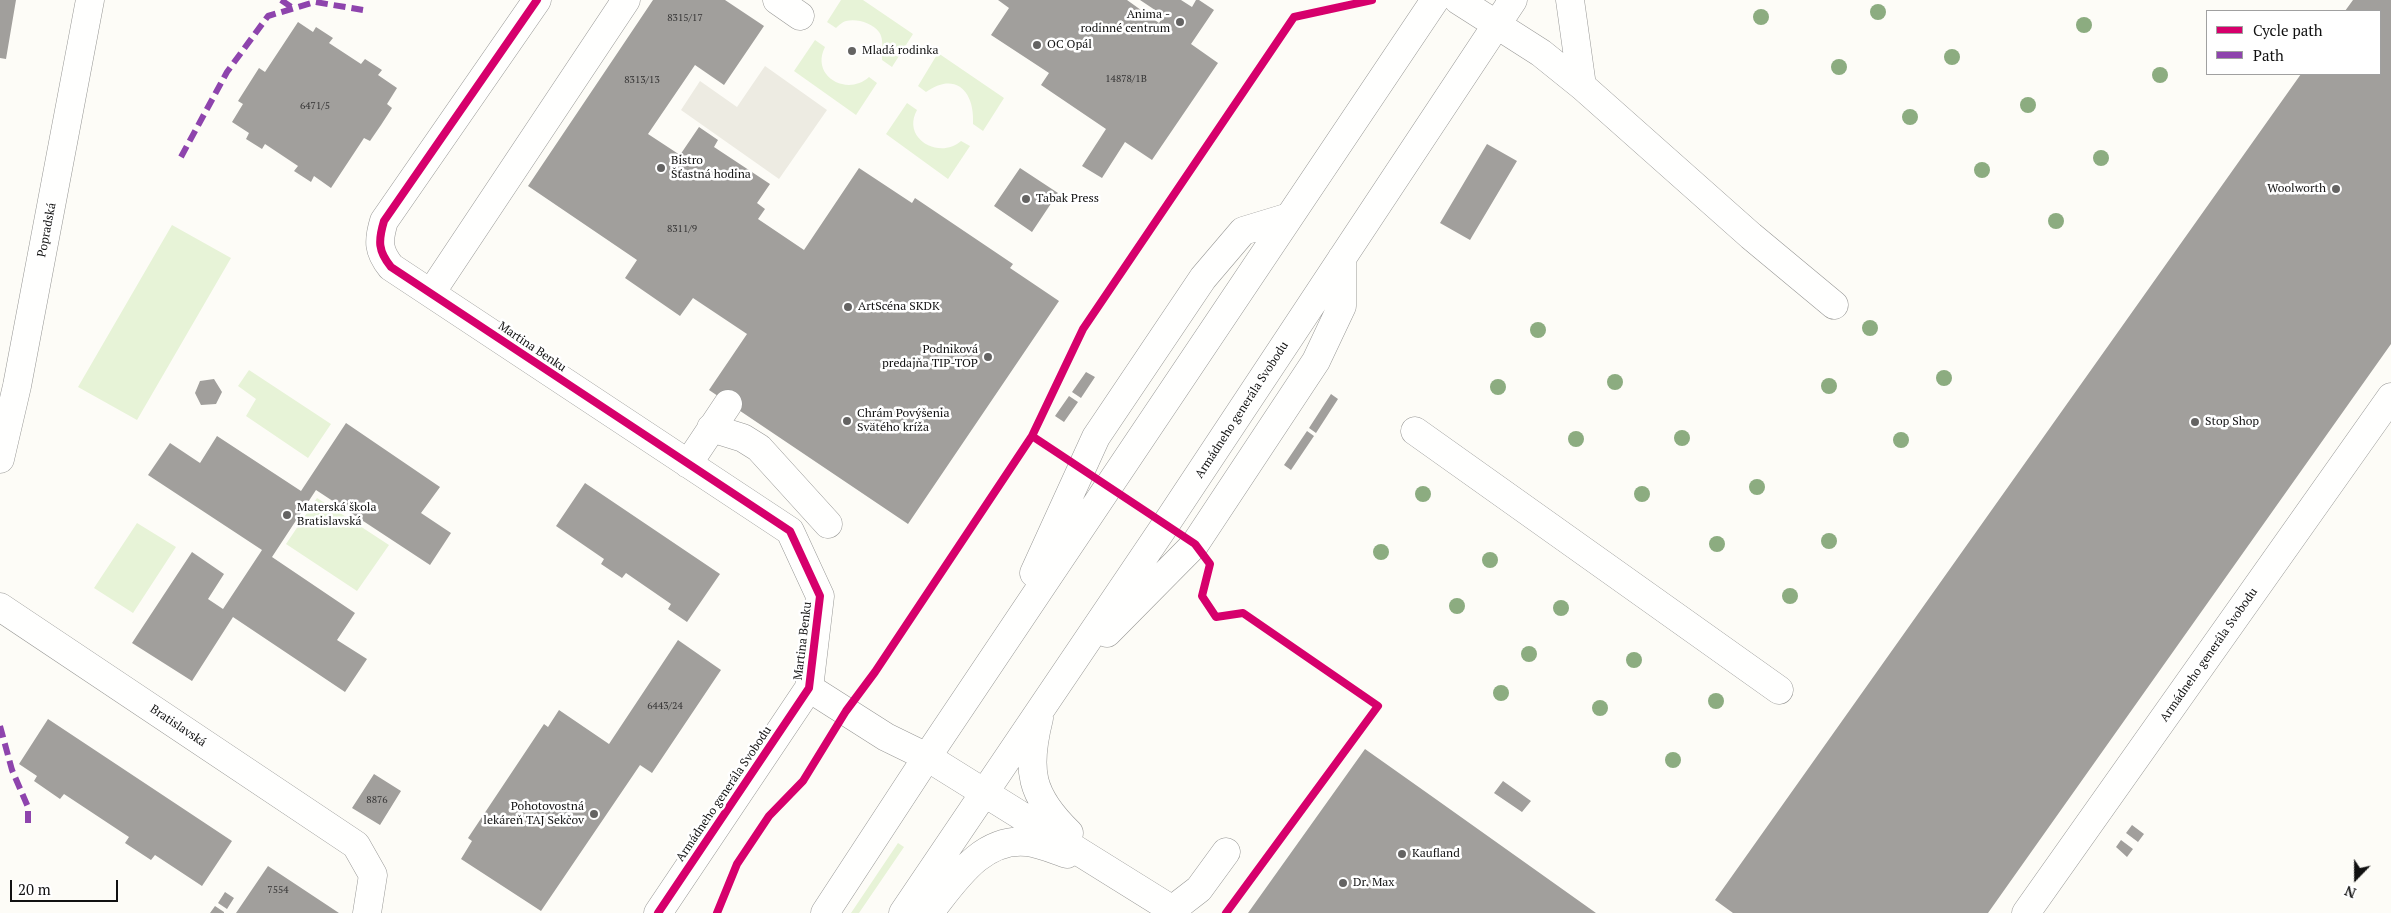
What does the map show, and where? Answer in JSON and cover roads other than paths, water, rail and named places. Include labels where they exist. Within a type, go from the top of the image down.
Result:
[{"type":"street","name":"Popradská","points":[[0,459],[17,386],[90,0]]},
{"type":"street","name":"Martina Benku","points":[[537,0],[384,222],[378,240],[382,256],[391,267],[790,531],[820,596],[809,688],[886,738],[927,756]]},
{"type":"street","points":[[431,293],[626,0]]},
{"type":"street","points":[[776,0],[800,16]]},
{"type":"street","points":[[825,913],[927,756],[1435,0]]},
{"type":"street","points":[[1458,0],[1540,53],[1582,86],[1751,236],[1834,305]]},
{"type":"street","name":"Armádneho generála Svobodu","points":[[903,913],[1060,681],[1513,0]]},
{"type":"street","points":[[1570,0],[1582,86]]},
{"type":"street","points":[[1001,647],[1096,437],[1112,413],[1203,278],[1243,231],[1288,218]]},
{"type":"street","points":[[1060,681],[1195,544],[1316,361],[1342,306],[1342,258]]},
{"type":"street","name":"Armádneho generála Svobodu","points":[[2026,913],[2391,397]]},
{"type":"street","points":[[688,464],[728,404]]},
{"type":"street","points":[[711,428],[743,438],[759,448],[828,524]]},
{"type":"street","points":[[1415,431],[1779,690]]},
{"type":"street","name":"Bratislavská","points":[[0,607],[356,845],[373,876],[367,913]]},
{"type":"street","name":"Armádneho generála Svobodu","points":[[658,913],[809,688]]},
{"type":"street","points":[[1042,707],[1032,759],[1036,788],[1050,814],[1104,867]]},
{"type":"street","points":[[927,756],[983,793],[1104,867],[1171,912],[1199,889],[1226,852]]},
{"type":"street","points":[[929,913],[964,870],[983,853],[996,846],[1027,842],[1104,867]]},
{"type":"place","name":"Anima - rodinné centrum","points":[[1180,22]]},
{"type":"place","name":"OC Opál","points":[[1037,45]]},
{"type":"place","name":"Mladá rodinka","points":[[852,51]]},
{"type":"place","name":"Bistro Šťastná hodina","points":[[661,168]]},
{"type":"place","name":"Woolworth","points":[[2336,189]]},
{"type":"place","name":"Tabak Press","points":[[1026,199]]},
{"type":"place","name":"ArtScéna SKDK","points":[[848,307]]},
{"type":"place","name":"Podniková predajňa TIP-TOP","points":[[988,357]]},
{"type":"place","name":"Chrám Povýšenia Svätého kríža","points":[[847,421]]},
{"type":"place","name":"Stop Shop","points":[[2195,422]]},
{"type":"place","name":"Materská škola Bratislavská","points":[[287,515]]},
{"type":"place","name":"Pohotovostná lekáreň TAJ Sekčov","points":[[594,814]]},
{"type":"place","name":"Kaufland","points":[[1402,854]]},
{"type":"place","name":"Dr. Max","points":[[1343,883]]}]
